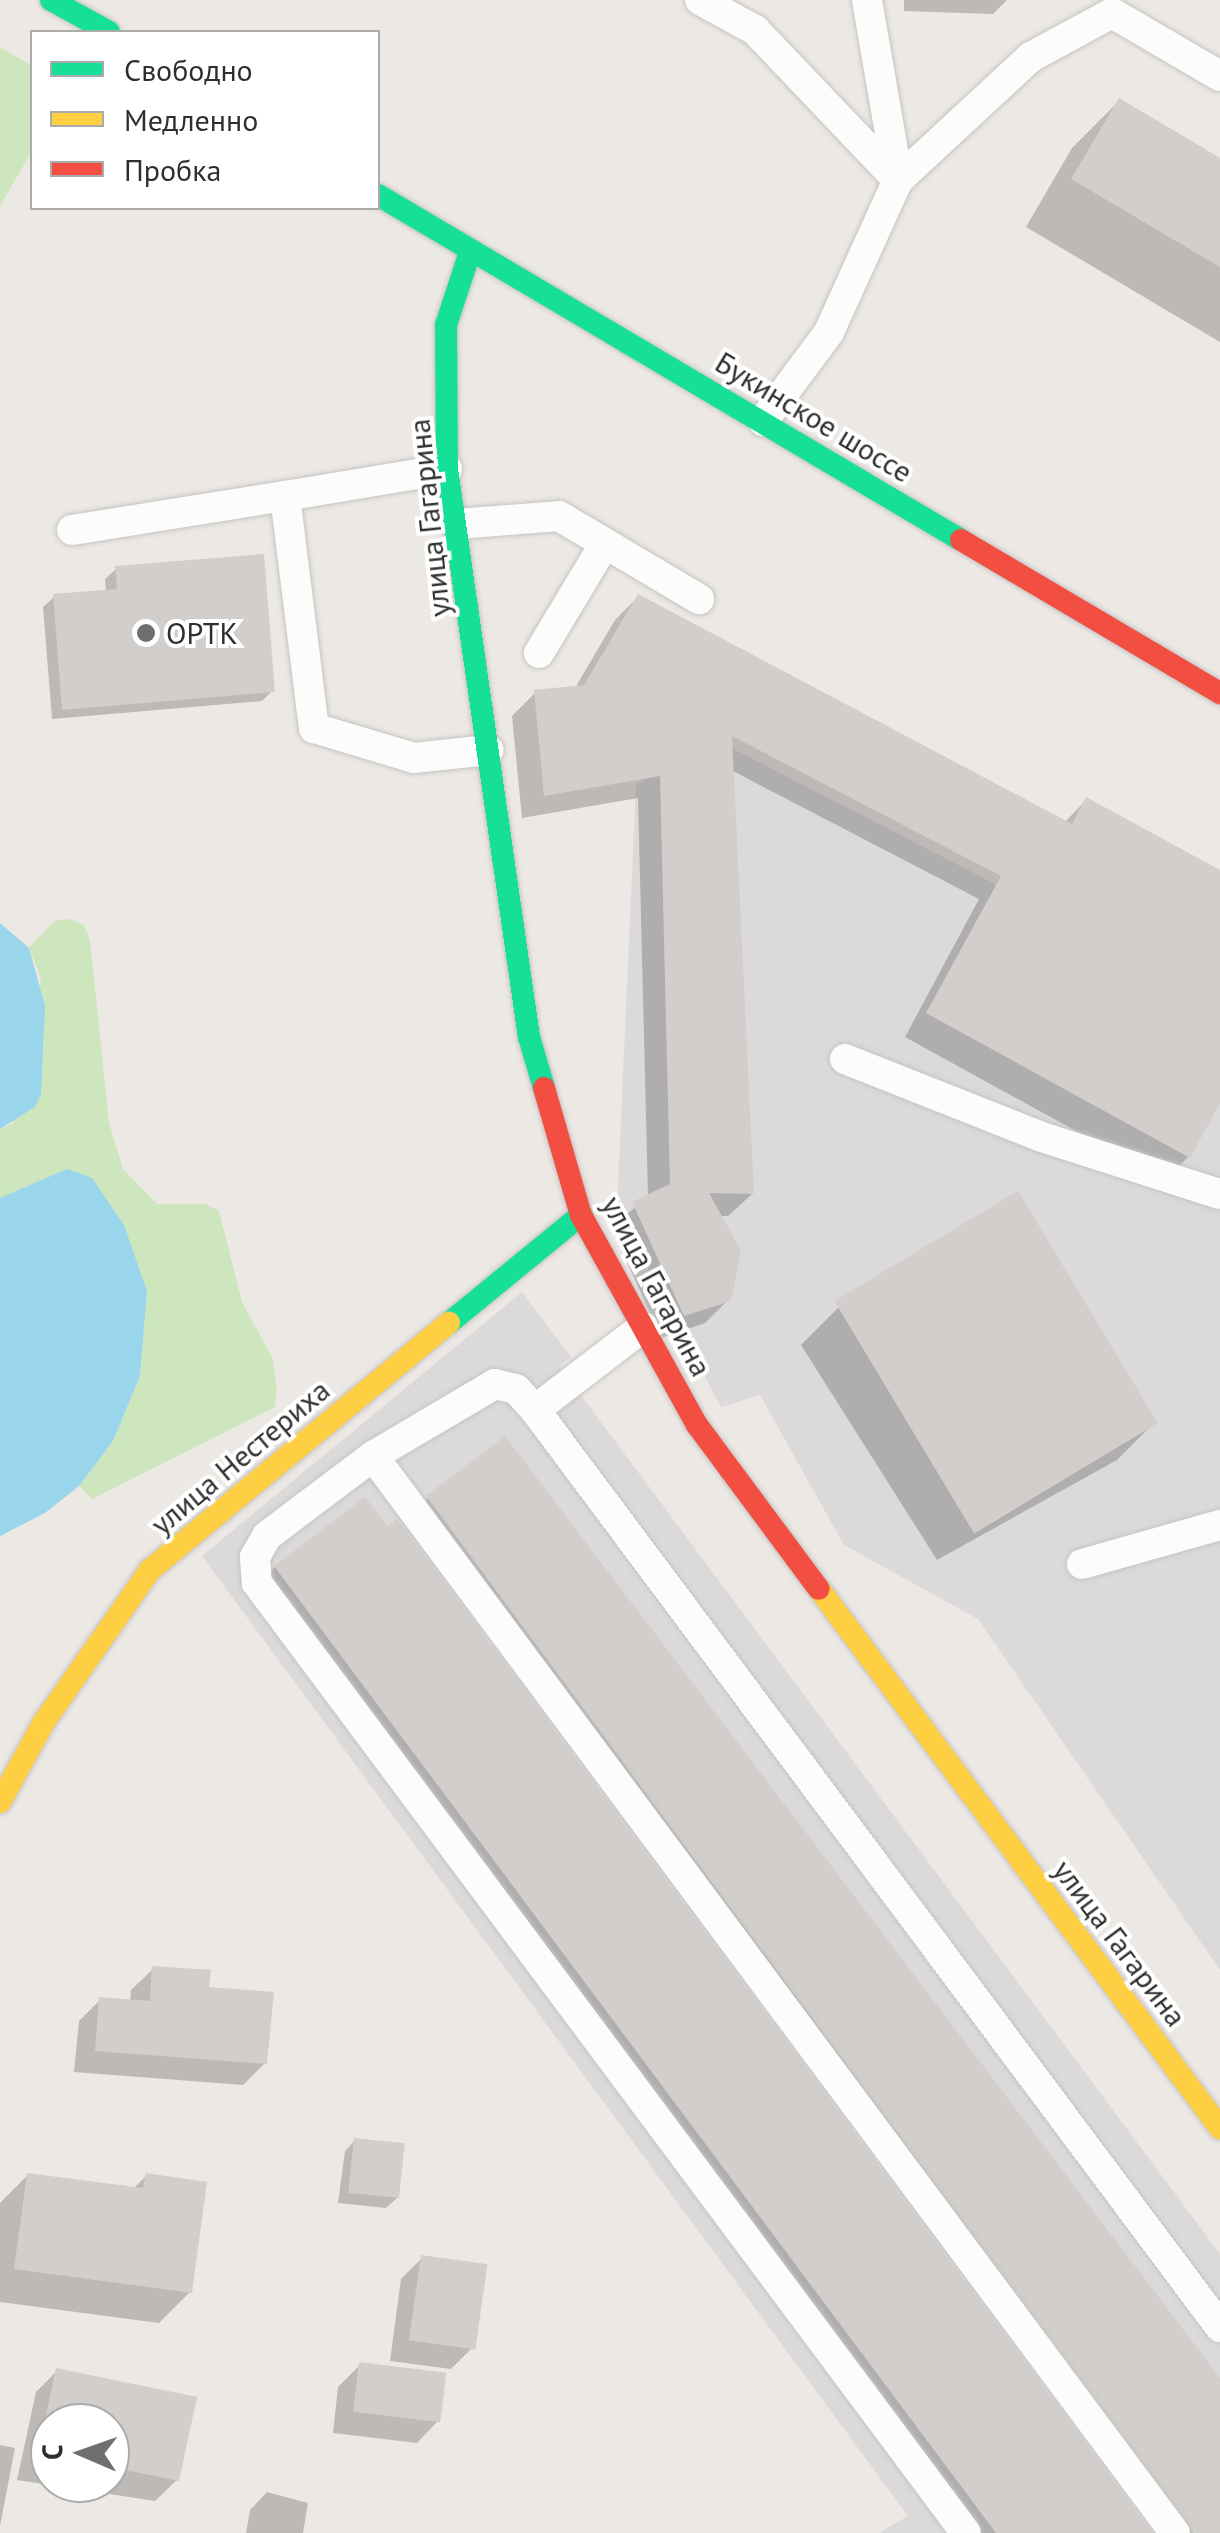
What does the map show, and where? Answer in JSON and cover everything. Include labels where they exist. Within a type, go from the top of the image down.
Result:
[{"type":"street","points":[[51,0],[105,30]]},
{"type":"street","name":"Букинское шоссе","points":[[380,196],[1220,693]]},
{"type":"street","name":"улица Гагарина","points":[[470,252],[446,325],[447,469],[528,1037],[581,1215],[698,1424],[1220,2128]]},
{"type":"street","name":"улица Нестериха","points":[[0,1802],[44,1722],[150,1570],[581,1215]]},
{"type":"lane","points":[[700,0],[756,30],[898,180]]},
{"type":"lane","points":[[867,0],[898,180]]},
{"type":"lane","points":[[763,421],[829,332],[898,180],[1031,57],[1113,7],[1220,76]]},
{"type":"lane","points":[[72,530],[447,469]]},
{"type":"lane","points":[[285,496],[314,728],[414,758],[489,750]]},
{"type":"lane","points":[[456,524],[559,516],[699,598]]},
{"type":"lane","points":[[539,653],[605,544]]},
{"type":"lane","points":[[845,1059],[1040,1136],[1220,1194]]},
{"type":"lane","points":[[535,1410],[643,1327]]},
{"type":"lane","points":[[966,2533],[257,1582],[255,1557],[267,1536],[373,1456],[495,1384],[516,1390],[535,1410],[1220,2327]]},
{"type":"lane","points":[[373,1456],[1175,2533]]},
{"type":"lane","points":[[1082,1564],[1220,1525]]},
{"type":"shaded area","points":[[722,743],[1220,1000],[1220,1970],[978,1619],[844,1545],[760,1395],[721,1407],[617,1210],[636,784]]},
{"type":"shaded area","points":[[522,1292],[571,1357],[559,1366],[1220,2254],[1220,2533],[879,2533],[908,2516],[202,1556]]},
{"type":"green space","points":[[0,47],[30,65],[30,154],[0,206]]},
{"type":"green space","points":[[70,919],[84,925],[90,940],[109,1123],[123,1169],[157,1204],[206,1204],[219,1211],[242,1302],[272,1357],[277,1389],[275,1407],[92,1499],[79,1486],[113,1441],[140,1376],[147,1291],[12,1195],[0,1198],[0,1129],[12,1124],[41,978],[29,948],[54,921]]},
{"type":"water","points":[[0,923],[29,948],[45,1006],[41,1094],[35,1107],[0,1129]]},
{"type":"water","points":[[67,1169],[92,1178],[124,1225],[147,1291],[140,1376],[113,1441],[79,1486],[45,1513],[0,1536],[0,1198]]},
{"type":"building","points":[[1119,98],[1220,158],[1220,267],[1071,179]]},
{"type":"building","points":[[264,554],[275,692],[62,710],[53,594],[117,589],[115,566]]},
{"type":"building","points":[[638,594],[1072,824],[1086,797],[1220,870],[1220,1103],[1190,1158],[926,1013],[1001,876],[732,736],[754,1194],[709,1193],[741,1251],[731,1301],[684,1316],[632,1202],[670,1184],[660,776],[544,796],[534,690],[584,685]]},
{"type":"building","points":[[1018,1191],[1158,1423],[974,1534],[835,1301]]},
{"type":"building","points":[[505,1436],[1220,2378],[1220,2533],[1193,2533],[426,1496]]},
{"type":"building","points":[[365,1497],[387,1526],[397,1519],[1152,2533],[996,2533],[274,1566]]},
{"type":"building","points":[[152,1966],[211,1970],[209,1987],[274,1992],[267,2064],[95,2051],[99,1997],[150,2001]]},
{"type":"building","points":[[354,2138],[405,2143],[399,2198],[348,2193]]},
{"type":"building","points":[[27,2173],[143,2188],[146,2173],[207,2182],[192,2293],[14,2269]]},
{"type":"building","points":[[421,2255],[487,2264],[475,2349],[409,2340]]},
{"type":"building","points":[[359,2362],[446,2373],[440,2422],[353,2412]]},
{"type":"building","points":[[56,2368],[197,2397],[179,2481],[130,2471],[130,2403],[49,2403]]},
{"type":"traffic: fast","points":[[51,0],[105,30]]},
{"type":"traffic: fast","points":[[380,196],[961,540]]},
{"type":"traffic: fast","points":[[470,252],[446,325],[447,469],[529,1037],[544,1088]]},
{"type":"traffic: fast","points":[[449,1323],[581,1215]]},
{"type":"traffic: slow","points":[[0,1802],[44,1722],[150,1570],[449,1323]]},
{"type":"traffic: slow","points":[[819,1589],[1220,2128]]},
{"type":"traffic: jam","points":[[961,540],[1220,693]]},
{"type":"traffic: jam","points":[[544,1088],[581,1215],[697,1425],[819,1589]]},
{"type":"place","name":"ОРТК","points":[[146,633]]}]
